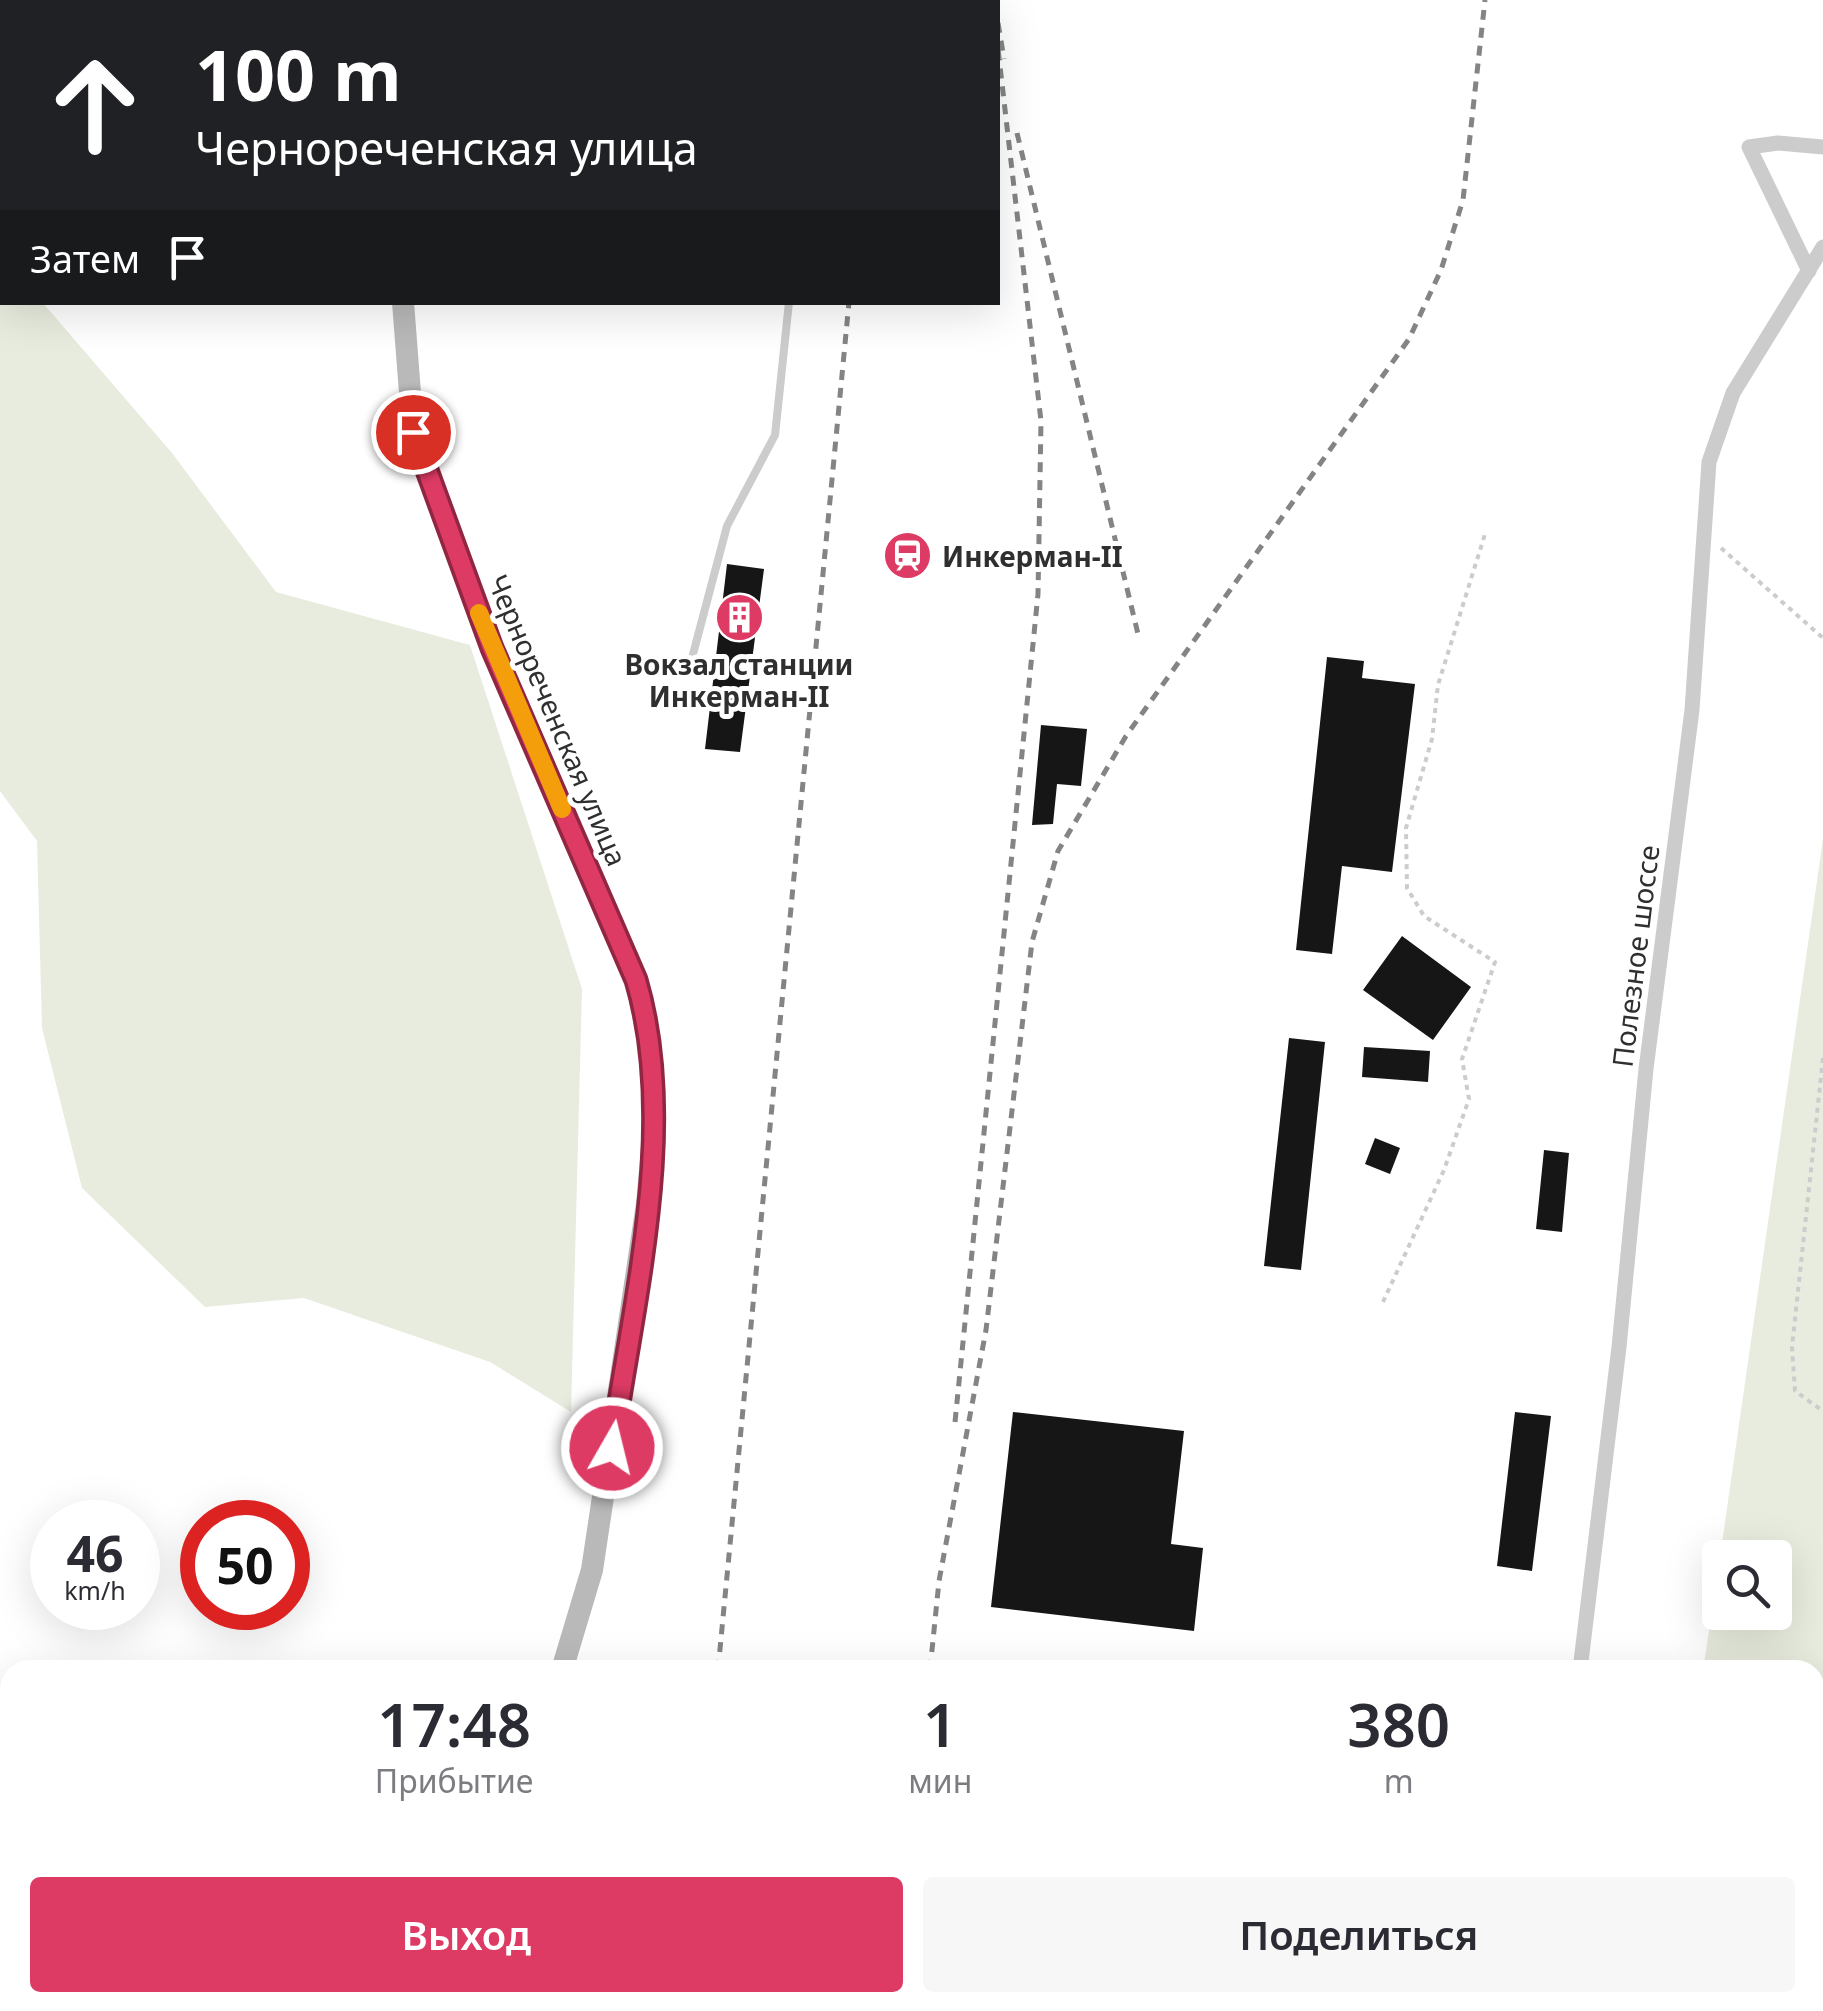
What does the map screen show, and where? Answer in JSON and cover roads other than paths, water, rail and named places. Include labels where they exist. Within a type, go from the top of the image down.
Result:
[{"type":"main road","name":"Чернореченская улица","points":[[403,305],[413,432],[492,648],[636,980],[646,1014],[655,1115],[651,1160],[592,1570],[565,1660]]},
{"type":"street","points":[[1809,271],[1749,147],[1778,143],[1823,147]]},
{"type":"street","name":"Полезное шоссе","points":[[1581,1660],[1621,1328],[1646,1068],[1692,710],[1708,462],[1733,393],[1823,248]]},
{"type":"lane","points":[[688,673],[727,526],[775,435],[789,305]]},
{"type":"railway","points":[[931,1660],[939,1581],[986,1330],[1032,942],[1058,851],[1126,736],[1409,339],[1441,270],[1463,200],[1485,0]]},
{"type":"railway","points":[[1000,35],[1004,59]]},
{"type":"railway","points":[[955,1422],[1038,594],[1041,421],[1000,66]]},
{"type":"railway","points":[[1017,133],[1138,634]]},
{"type":"railway","points":[[719,1660],[849,305]]},
{"type":"place","name":"Инкерман-II","points":[[907,556]]},
{"type":"place","name":"Вокзал станции Инкерман-II","points":[[739,617]]}]
